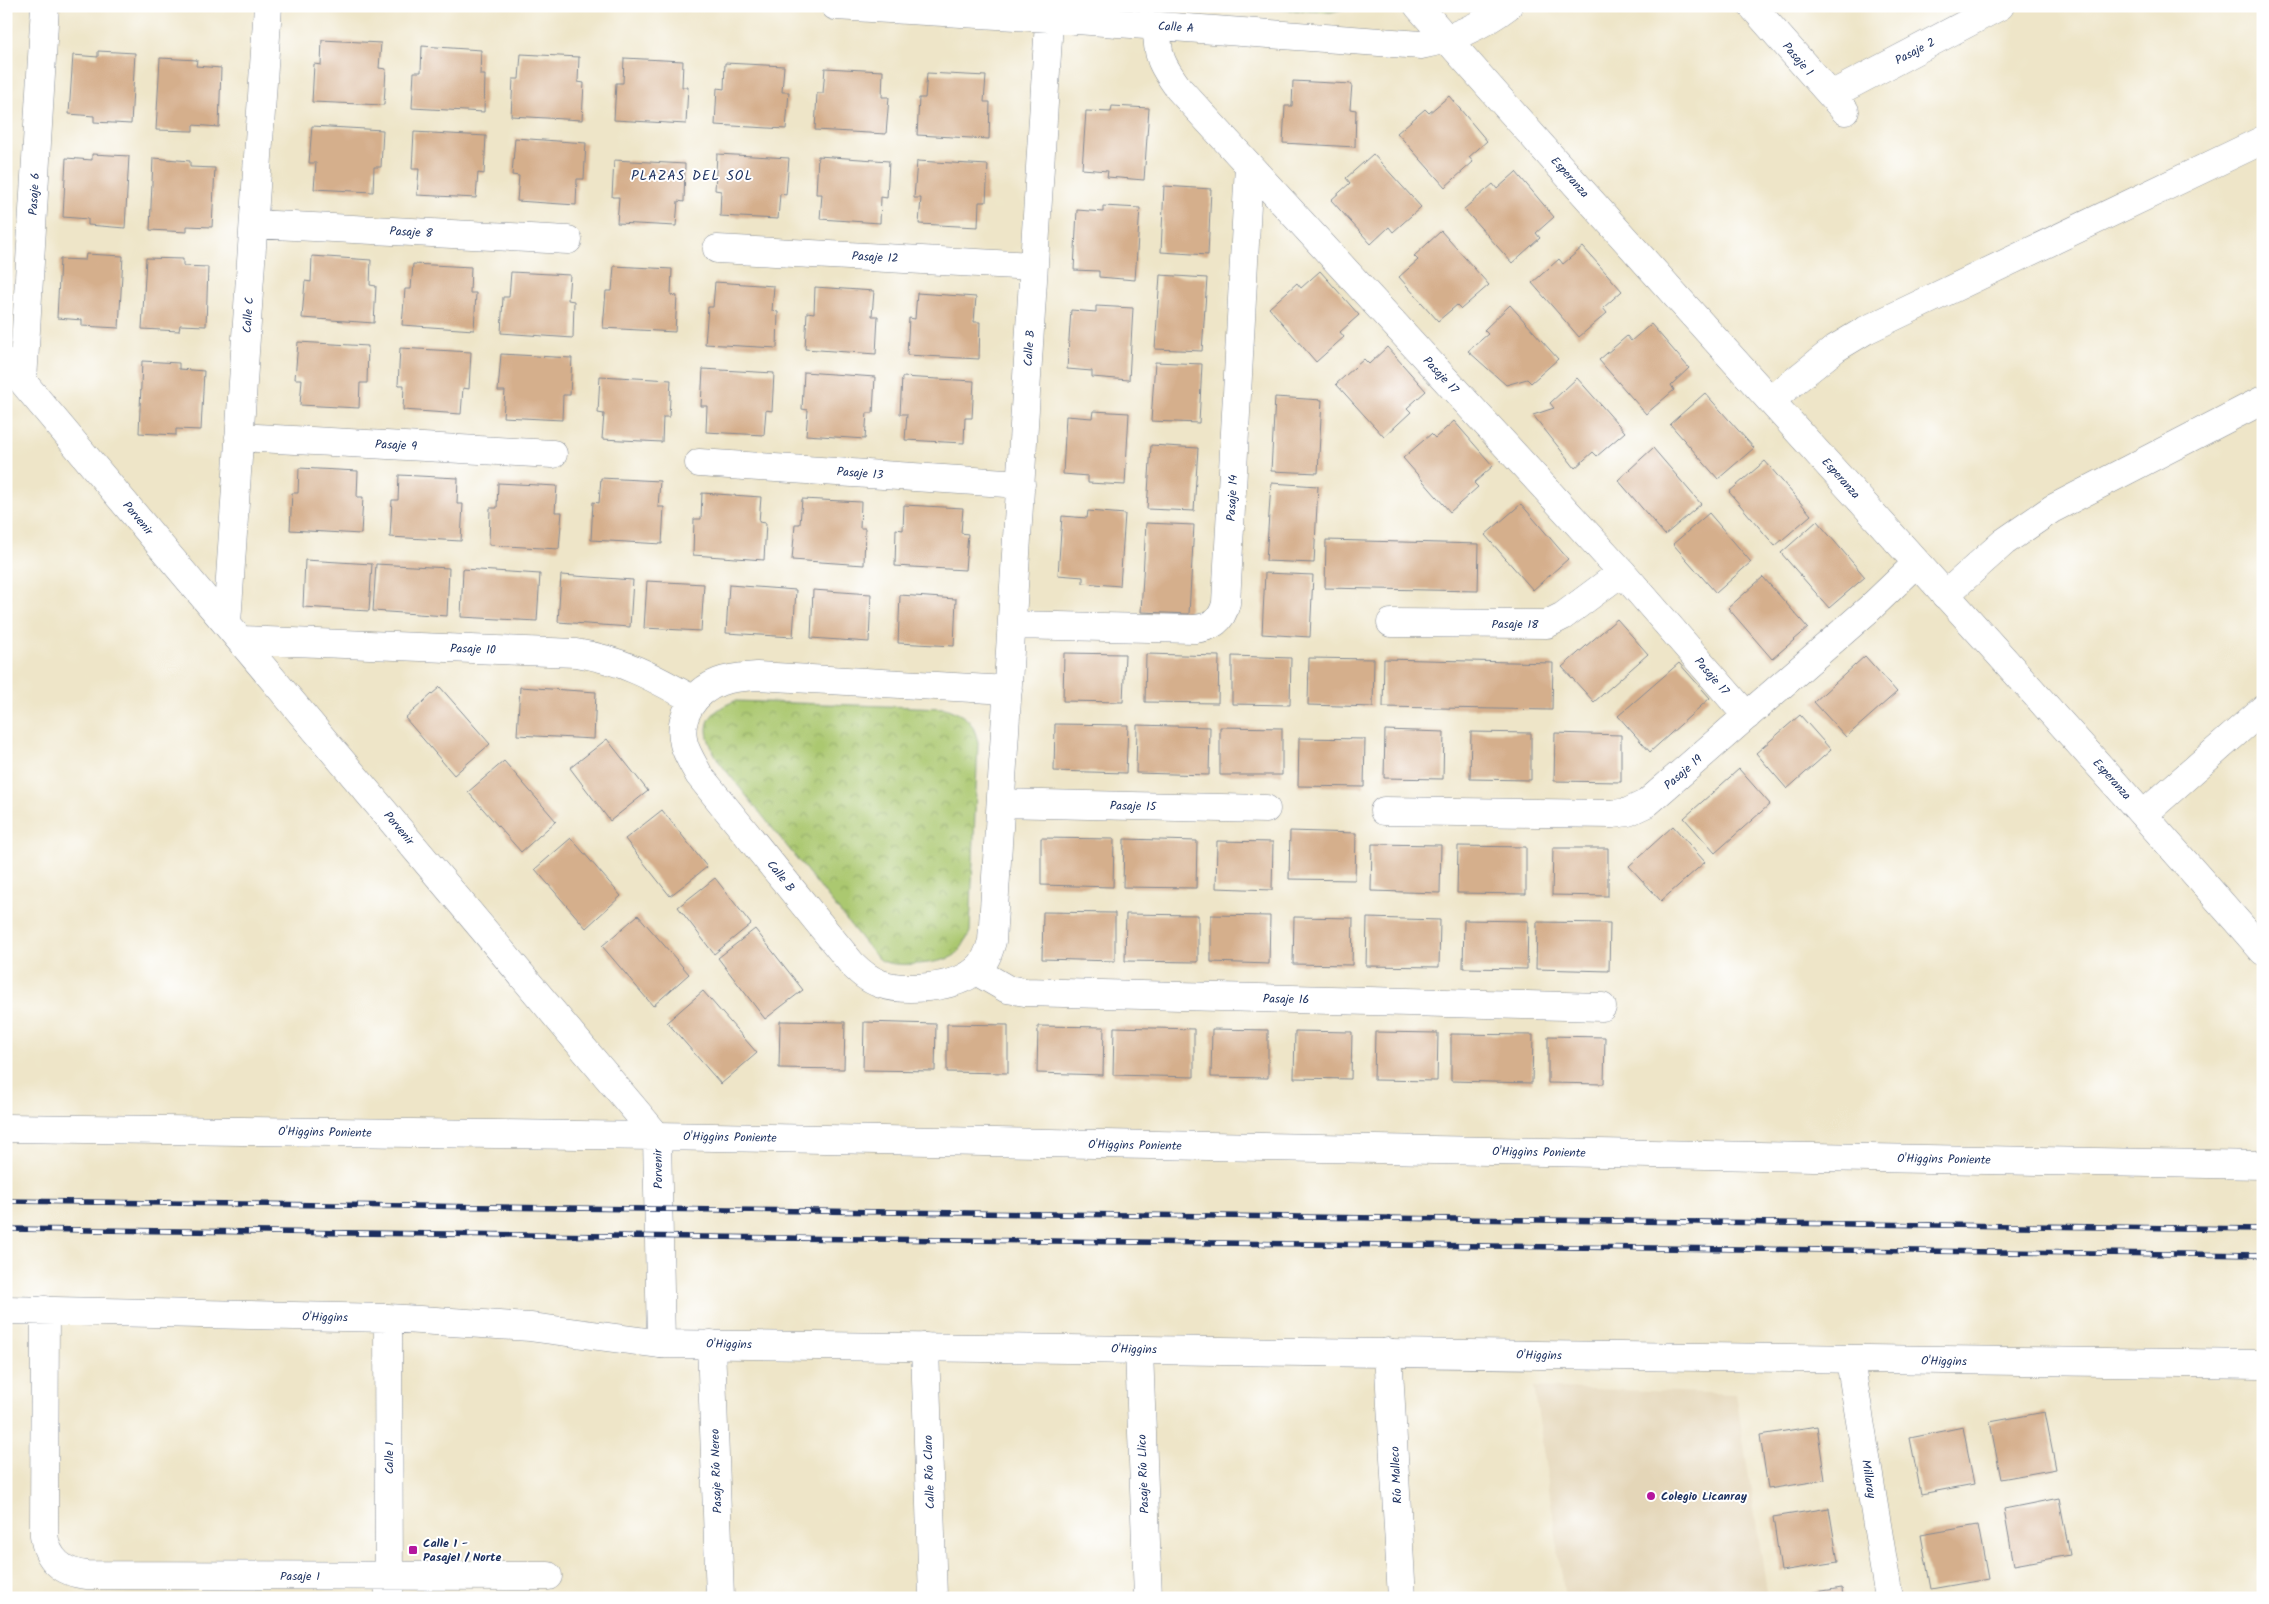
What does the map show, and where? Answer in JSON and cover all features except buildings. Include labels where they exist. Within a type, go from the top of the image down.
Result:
[{"type":"street","name":"Pasaje 6","points":[[14,371],[46,6]]},
{"type":"street","name":"Calle C","points":[[234,631],[240,437],[268,6]]},
{"type":"street","name":"Calle A","points":[[835,6],[1050,12],[1157,26],[1421,45],[1446,39],[1490,19],[1508,6]]},
{"type":"street","name":"Esperanza","points":[[1418,6],[1916,564],[2144,814],[2263,951]]},
{"type":"street","name":"Pasaje 1","points":[[1752,6],[1838,103]]},
{"type":"street","name":"Pasaje 2","points":[[1838,103],[2000,6]]},
{"type":"street","name":"Calle B","points":[[1008,690],[757,676],[734,678],[719,682],[694,700],[686,711],[683,726],[684,743],[699,775],[865,976],[881,984],[900,988],[946,984],[964,978],[976,971],[982,964],[992,941],[1001,804],[1021,484],[1050,12]]},
{"type":"street","name":"Pasaje 17","points":[[1157,26],[1157,45],[1161,63],[1179,89],[1622,572],[1747,716]]},
{"type":"street","points":[[1771,400],[1836,348],[1866,330],[2263,140]]},
{"type":"street","name":"Pasaje 14","points":[[1012,625],[1195,629],[1207,628],[1224,613],[1249,166]]},
{"type":"street","name":"Pasaje 8","points":[[254,224],[568,240]]},
{"type":"street","name":"Pasaje 12","points":[[716,249],[1034,266]]},
{"type":"street","name":"Porvenir","points":[[14,371],[657,1136],[660,1344]]},
{"type":"street","points":[[1945,595],[2004,542],[2052,509],[2263,400]]},
{"type":"street","name":"Pasaje 9","points":[[240,437],[553,454]]},
{"type":"street","name":"Pasaje 13","points":[[699,463],[1021,484]]},
{"type":"street","name":"Pasaje 19","points":[[1384,811],[1613,814],[1628,812],[1648,803],[1869,609],[1916,564]]},
{"type":"street","name":"Pasaje 18","points":[[1392,623],[1546,624],[1563,616],[1622,572]]},
{"type":"street","name":"Pasaje 10","points":[[234,631],[576,653],[604,657],[629,666],[694,700]]},
{"type":"street","points":[[2144,814],[2263,709]]},
{"type":"street","name":"Pasaje 15","points":[[1001,804],[1266,809]]},
{"type":"street","name":"Pasaje 16","points":[[976,971],[1007,989],[1026,992],[1602,1007]]},
{"type":"street","name":"O'Higgins Poniente","points":[[6,1128],[657,1136],[2263,1165]]},
{"type":"street","name":"O'Higgins","points":[[6,1310],[388,1318],[530,1327],[660,1344],[2263,1364]]},
{"type":"street","name":"Pasaje 1","points":[[45,1310],[44,1535],[45,1545],[56,1563],[65,1570],[87,1575],[389,1587],[548,1576]]},
{"type":"street","name":"Calle 1","points":[[388,1318],[389,1587]]},
{"type":"street","name":"Pasaje Río Nereo","points":[[711,1344],[720,1598]]},
{"type":"street","name":"Calle Río Claro","points":[[925,1347],[933,1598]]},
{"type":"street","name":"Pasaje Río Llico","points":[[1139,1350],[1148,1598]]},
{"type":"street","name":"Río Malleco","points":[[1388,1352],[1402,1598]]},
{"type":"street","name":"Millaray","points":[[1850,1360],[1888,1598]]},
{"type":"shaded area","name":"Colegio Licanray","points":[[1534,1387],[1736,1394],[1768,1598],[1565,1598]]},
{"type":"green space","points":[[1207,6],[1355,6],[1331,12]]},
{"type":"green space","points":[[735,701],[945,708],[963,717],[971,724],[978,743],[970,932],[955,955],[941,961],[921,964],[892,964],[883,961],[872,952],[720,763],[714,753],[707,727],[710,719],[723,707]]},
{"type":"railway","points":[[6,1201],[2263,1229]]},
{"type":"railway","points":[[6,1229],[2263,1255]]},
{"type":"place","name":"Colegio Licanray","points":[[1651,1496]]},
{"type":"place","name":"Calle 1 - Pasaje1 / Norte","points":[[413,1550]]},
{"type":"district","name":"PLAZAS DEL SOL","points":[[692,175]]}]
